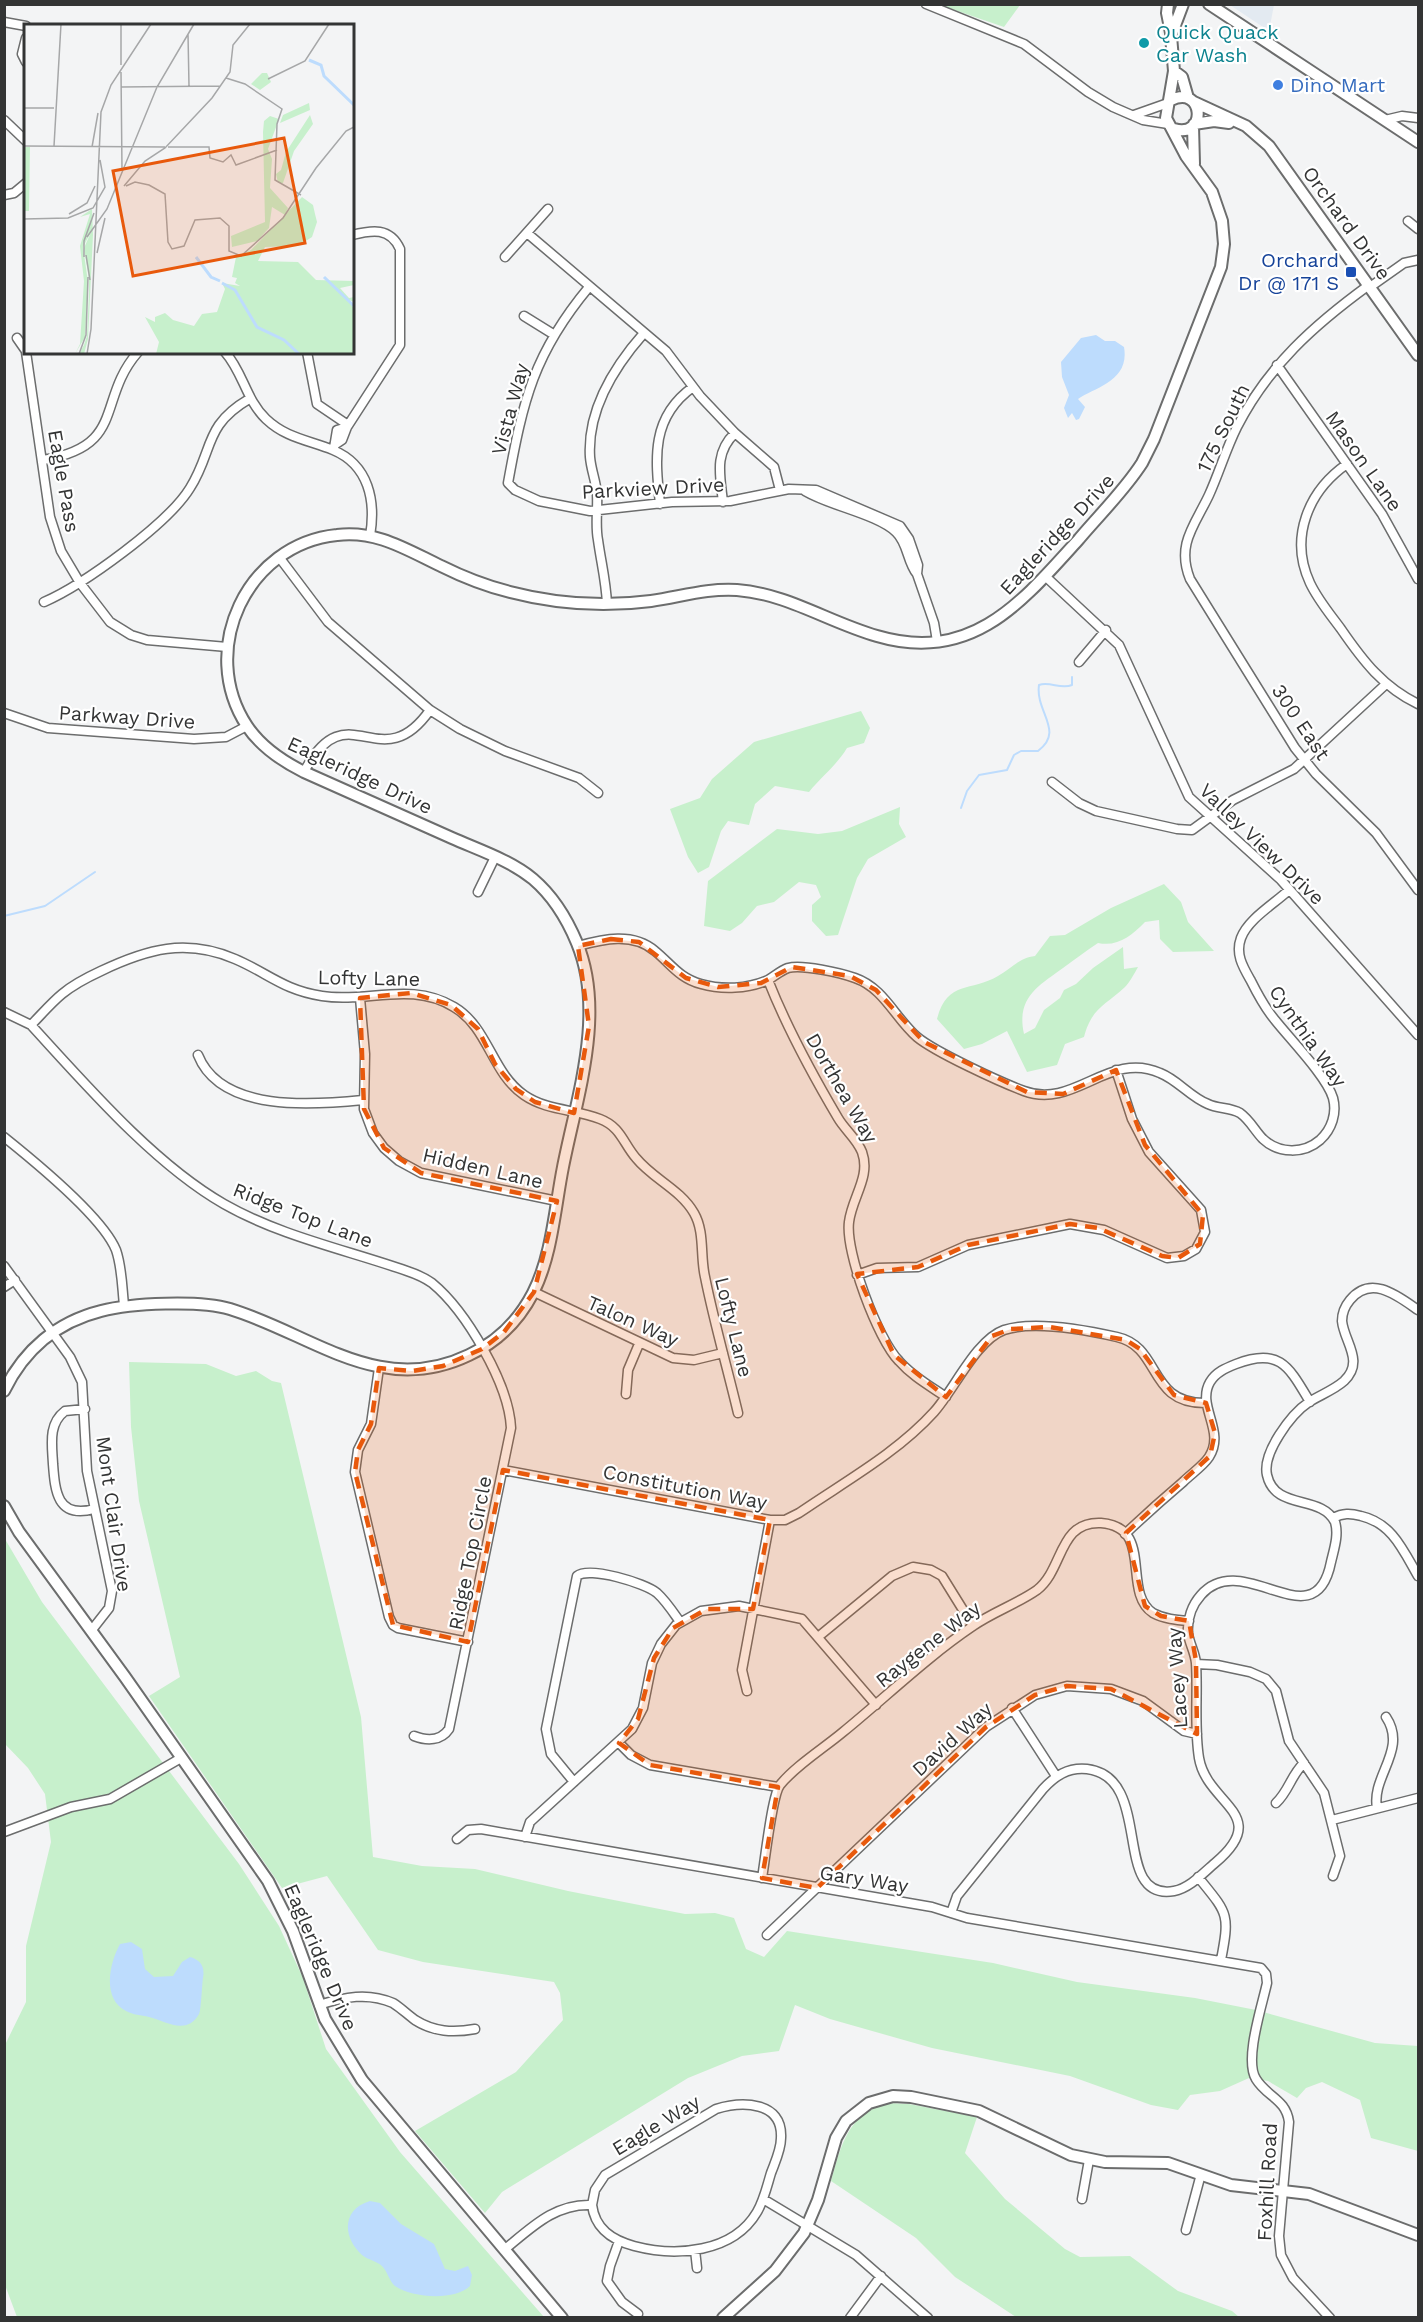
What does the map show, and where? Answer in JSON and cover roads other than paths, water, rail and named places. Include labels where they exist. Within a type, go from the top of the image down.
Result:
[{"type":"main road","points":[[1168,4],[1174,71],[1166,114],[1171,126],[1183,130],[1214,121],[1236,122]]},
{"type":"main road","points":[[1172,36],[1183,4]]},
{"type":"main road","points":[[1209,4],[1419,142]]},
{"type":"main road","points":[[1174,71],[1182,77],[1198,112],[1194,125],[1194,164]]},
{"type":"main road","points":[[1170,101],[1180,96],[1191,100]]},
{"type":"main road","name":"Orchard Drive","points":[[1191,100],[1251,130],[1269,146],[1419,356]]},
{"type":"main road","name":"Eagleridge Drive","points":[[4,1391],[13,1373],[28,1354],[52,1332],[89,1314],[124,1305],[220,1307],[352,1361],[379,1368],[428,1369],[459,1360],[482,1349],[515,1320],[534,1292],[545,1256],[557,1201],[587,1043],[589,1008],[578,946],[550,896],[519,868],[304,772],[274,754],[247,726],[230,686],[227,647],[231,625],[245,594],[261,572],[279,557],[308,541],[325,536],[370,536],[392,541],[468,578],[506,591],[556,601],[607,604],[650,601],[711,590],[745,591],[789,600],[880,637],[909,642],[937,641],[968,634],[990,624],[1018,605],[1142,463],[1154,439],[1221,267],[1224,244],[1221,215],[1212,192],[1194,164],[1186,156],[1171,126]]},
{"type":"main road","name":"Eagleridge Drive","points":[[4,1506],[19,1532],[92,1631],[268,1881],[293,1932],[319,2005],[345,2055],[369,2090],[562,2318]]},
{"type":"main road","points":[[723,2318],[786,2259],[808,2225],[842,2126],[856,2111],[884,2097],[911,2097],[979,2111],[1005,2122],[1055,2150],[1089,2160],[1158,2162],[1201,2174],[1231,2186],[1319,2197],[1419,2235]]},
{"type":"street","points":[[926,4],[1024,44],[1088,92],[1143,120],[1171,126]]},
{"type":"street","points":[[4,22],[24,26]]},
{"type":"street","points":[[1134,115],[1170,101]]},
{"type":"street","points":[[1385,120],[1402,116],[1419,118]]},
{"type":"street","points":[[4,120],[24,139]]},
{"type":"street","points":[[4,195],[14,193],[24,185]]},
{"type":"street","points":[[506,257],[548,209]]},
{"type":"street","points":[[1408,221],[1419,229]]},
{"type":"street","points":[[335,447],[337,430],[348,426],[397,354],[401,336],[400,249],[395,240],[382,232],[354,235]]},
{"type":"street","points":[[527,233],[666,351],[693,387],[735,433],[774,467],[780,490]]},
{"type":"street","name":"175 South","points":[[1184,554],[1187,536],[1207,498],[1236,429],[1253,399],[1277,365],[1320,321],[1404,263],[1419,260]]},
{"type":"street","name":"Vista Way","points":[[508,483],[530,384],[553,334],[589,287]]},
{"type":"street","points":[[524,316],[553,334]]},
{"type":"street","points":[[607,604],[606,574],[597,538],[597,512],[590,455],[593,425],[611,376],[644,333]]},
{"type":"street","name":"Eagle Pass","points":[[18,338],[24,348]]},
{"type":"street","name":"Eagle Pass","points":[[26,354],[53,528],[61,551],[80,583],[110,622],[131,636],[147,640],[227,647]]},
{"type":"street","points":[[43,460],[73,453],[95,438],[108,418],[128,366],[137,354]]},
{"type":"street","points":[[226,354],[237,369],[249,399],[265,418],[296,439],[335,447],[352,463],[367,483],[373,508],[370,536]]},
{"type":"street","points":[[308,354],[317,404],[348,426]]},
{"type":"street","name":"Mason Lane","points":[[1277,365],[1388,523],[1419,579]]},
{"type":"street","points":[[660,504],[657,463],[662,423],[677,399],[693,387]]},
{"type":"street","points":[[44,602],[80,583],[116,557],[180,502],[195,479],[216,428],[232,410],[249,399]]},
{"type":"street","points":[[723,502],[719,458],[724,445],[735,433]]},
{"type":"street","points":[[1347,464],[1322,486],[1307,511],[1302,533],[1304,565],[1317,595],[1360,657],[1385,685],[1419,704]]},
{"type":"street","name":"Parkview Drive","points":[[508,483],[519,493],[546,504],[597,512],[660,504],[723,502],[780,490],[816,490],[897,523],[909,539],[918,565],[917,574],[934,623],[937,641]]},
{"type":"street","name":"300 East","points":[[1184,554],[1186,571],[1194,587],[1305,760],[1376,832],[1419,890]]},
{"type":"street","points":[[279,557],[328,622],[430,710],[460,729],[506,751],[579,778],[598,793]]},
{"type":"street","name":"Valley View Drive","points":[[1045,576],[1106,630],[1123,651],[1185,792],[1210,819],[1289,890],[1419,1035]]},
{"type":"street","points":[[1079,662],[1106,630]]},
{"type":"street","points":[[1052,782],[1079,803],[1104,813],[1189,831],[1210,819],[1233,800],[1284,776],[1305,760],[1385,685]]},
{"type":"street","points":[[304,772],[317,749],[329,738],[352,733],[379,740],[399,738],[418,726],[430,710]]},
{"type":"street","name":"Parkway Drive","points":[[4,713],[48,728],[203,740],[226,736],[247,726]]},
{"type":"street","points":[[478,892],[495,857]]},
{"type":"street","name":"Cynthia Way","points":[[578,946],[610,939],[639,942],[651,948],[680,975],[708,986],[736,987],[768,980],[787,968],[798,967],[860,980],[881,994],[909,1029],[924,1042],[1033,1094],[1063,1094],[1116,1070],[1138,1067],[1163,1074],[1207,1104],[1229,1108],[1242,1114],[1264,1139],[1279,1148],[1301,1150],[1323,1137],[1334,1116],[1331,1093],[1263,1004],[1239,956],[1241,938],[1248,927],[1289,890]]},
{"type":"street","name":"Lofty Lane","points":[[31,1025],[63,993],[81,981],[131,957],[166,948],[226,955],[273,981],[304,992],[360,998],[411,993],[428,995],[451,1005],[466,1015],[478,1029],[495,1064],[516,1089],[535,1102],[596,1117],[615,1127],[639,1161],[681,1196],[694,1213],[700,1229],[704,1273],[738,1413]]},
{"type":"street","name":"Dorthea Way","points":[[768,980],[787,1023],[817,1080],[861,1151],[864,1176],[851,1210],[848,1237],[857,1275],[894,1355],[910,1372],[946,1397]]},
{"type":"street","name":"Hidden Lane","points":[[360,998],[365,1048],[363,1100],[370,1124],[378,1140],[406,1166],[430,1175],[557,1201]]},
{"type":"street","name":"Ridge Top Lane","points":[[4,1012],[31,1025],[157,1155],[204,1192],[261,1221],[408,1271],[430,1282],[447,1298],[482,1349]]},
{"type":"street","points":[[198,1055],[214,1078],[255,1098],[298,1105],[363,1100]]},
{"type":"street","points":[[857,1275],[877,1268],[918,1267],[968,1245],[1070,1224],[1098,1227],[1167,1258],[1184,1256],[1196,1249],[1205,1232],[1201,1210],[1149,1152],[1132,1119],[1116,1070]]},
{"type":"street","points":[[4,1137],[47,1173],[107,1234],[118,1259],[124,1305]]},
{"type":"street","name":"Mont Clair Drive","points":[[4,1266],[79,1373],[85,1408],[87,1471],[112,1591],[107,1611],[92,1631]]},
{"type":"street","points":[[4,1287],[15,1280]]},
{"type":"street","points":[[1419,1310],[1386,1289],[1369,1288],[1354,1295],[1347,1303],[1342,1317],[1353,1352],[1351,1371],[1343,1382],[1310,1401],[1293,1416],[1267,1460],[1267,1475],[1271,1486],[1281,1497],[1321,1509],[1333,1518],[1349,1513],[1379,1523],[1396,1538],[1419,1576]]},
{"type":"street","name":"Talon Way","points":[[534,1292],[639,1344],[680,1360],[694,1360],[723,1353]]},
{"type":"street","name":"Constitution Way","points":[[503,1470],[770,1520],[785,1520],[799,1514],[906,1438],[946,1397],[992,1336],[1011,1329],[1050,1327],[1075,1329],[1126,1340],[1140,1349],[1159,1381],[1174,1395],[1186,1401],[1206,1403]]},
{"type":"street","points":[[626,1394],[628,1371],[639,1344]]},
{"type":"street","name":"Ridge Top Circle","points":[[414,1736],[433,1739],[446,1734],[449,1729],[511,1428],[508,1404],[501,1382],[482,1349]]},
{"type":"street","points":[[1189,1621],[1161,1616],[1145,1606],[1139,1593],[1133,1547],[1125,1534],[1210,1455],[1215,1433],[1206,1403],[1207,1388],[1216,1375],[1224,1369],[1261,1357],[1276,1359],[1288,1367],[1310,1401]]},
{"type":"street","points":[[379,1368],[370,1424],[358,1450],[355,1466],[389,1617],[393,1625],[398,1628],[468,1642]]},
{"type":"street","points":[[85,1408],[65,1411],[55,1423],[52,1437],[54,1485],[59,1500],[67,1507],[80,1512],[94,1509]]},
{"type":"street","name":"Lacey Way","points":[[1056,1776],[1069,1771],[1088,1770],[1102,1773],[1117,1785],[1126,1803],[1138,1869],[1143,1878],[1152,1886],[1162,1890],[1174,1890],[1198,1877],[1231,1849],[1236,1840],[1239,1824],[1232,1807],[1204,1774],[1199,1757],[1196,1664],[1188,1634],[1193,1606],[1200,1595],[1222,1581],[1247,1581],[1295,1597],[1307,1596],[1318,1590],[1325,1582],[1330,1568],[1336,1535],[1333,1518]]},
{"type":"street","points":[[747,1691],[742,1670],[770,1520]]},
{"type":"street","name":"Raygene Way","points":[[778,1787],[973,1626],[1027,1596],[1044,1583],[1055,1568],[1065,1541],[1076,1529],[1090,1524],[1107,1524],[1125,1534]]},
{"type":"street","points":[[818,1637],[892,1576],[913,1567],[931,1570],[942,1576],[973,1626]]},
{"type":"street","points":[[574,1782],[551,1754],[546,1730],[577,1576],[590,1573],[646,1586],[663,1599],[680,1622]]},
{"type":"street","points":[[525,1837],[530,1822],[632,1729],[641,1713],[656,1653],[666,1636],[680,1622],[715,1608],[733,1606],[802,1619],[876,1706]]},
{"type":"street","points":[[1196,1664],[1217,1665],[1250,1672],[1266,1679],[1277,1695],[1282,1724],[1288,1741],[1322,1787],[1340,1856],[1333,1876]]},
{"type":"street","name":"David Way","points":[[767,1935],[986,1728],[1012,1708],[1051,1689],[1074,1686],[1102,1687],[1135,1697],[1184,1731],[1197,1734]]},
{"type":"street","points":[[951,1913],[957,1896],[1056,1776],[1012,1708]]},
{"type":"street","points":[[1377,1808],[1376,1797],[1394,1744],[1394,1733],[1386,1717]]},
{"type":"street","points":[[619,1743],[631,1755],[650,1765],[778,1787],[762,1878]]},
{"type":"street","points":[[4,1832],[71,1807],[110,1799],[181,1758]]},
{"type":"street","points":[[1276,1803],[1286,1792],[1294,1772],[1304,1763]]},
{"type":"street","points":[[1332,1820],[1419,1798]]},
{"type":"street","name":"Gary Way","points":[[457,1839],[462,1834],[475,1829],[525,1837],[817,1888],[967,1918],[1221,1960],[1258,1967],[1266,1974]]},
{"type":"street","points":[[1198,1877],[1226,1914],[1227,1927],[1221,1960]]},
{"type":"street","name":"Foxhill Road","points":[[1266,1974],[1267,1983],[1251,2064],[1256,2079],[1281,2101],[1288,2116],[1279,2242],[1283,2261],[1293,2278],[1330,2318]]},
{"type":"street","points":[[319,2005],[348,1997],[374,1997],[398,2006],[414,2020],[431,2028],[449,2032],[475,2029]]},
{"type":"street","name":"Eagle Way","points":[[745,2104],[759,2105],[771,2112],[781,2131],[780,2146],[763,2199],[751,2221],[736,2235],[716,2245],[695,2250],[654,2250],[619,2241],[602,2229],[594,2217],[592,2205],[595,2190],[605,2175],[711,2111],[745,2104]]},
{"type":"street","points":[[1082,2199],[1089,2160]]},
{"type":"street","points":[[1186,2230],[1201,2174]]},
{"type":"street","points":[[763,2199],[856,2255],[928,2318]]},
{"type":"street","points":[[504,2250],[548,2215],[562,2209],[592,2205]]},
{"type":"street","points":[[619,2241],[610,2266],[608,2281],[622,2302],[638,2314]]},
{"type":"street","points":[[695,2250],[697,2268]]},
{"type":"street","points":[[850,2318],[881,2276]]},
{"type":"water","points":[[1096,335],[1105,341],[1115,341],[1124,347],[1122,368],[1110,381],[1078,399],[1085,407],[1079,419],[1076,420],[1072,413],[1068,418],[1064,408],[1069,395],[1062,377],[1061,362],[1081,338]]},
{"type":"water","points":[[131,1942],[142,1949],[145,1969],[154,1977],[173,1976],[182,1962],[190,1957],[201,1964],[203,1970],[201,2003],[199,2014],[194,2021],[182,2026],[169,2024],[131,2013],[118,2005],[111,1990],[113,1961],[120,1944]]},
{"type":"water","points":[[370,2201],[380,2203],[401,2224],[434,2244],[445,2269],[455,2271],[468,2266],[472,2275],[470,2286],[454,2294],[433,2296],[412,2293],[395,2286],[382,2266],[364,2257],[355,2248],[348,2232],[348,2224],[354,2210]]},
{"type":"waterway","points":[[961,808],[967,791],[979,775],[1007,770],[1014,755],[1021,751],[1038,751],[1046,744],[1049,728],[1041,704],[1039,685],[1068,686],[1072,685],[1072,677]]},
{"type":"waterway","points":[[4,916],[45,906],[95,872]]},
{"type":"place","name":"Quick Quack Car Wash","points":[[1144,43]]},
{"type":"place","name":"Dino Mart","points":[[1278,85]]},
{"type":"place","name":"Orchard Dr @ 171 S","points":[[1351,272]]}]
